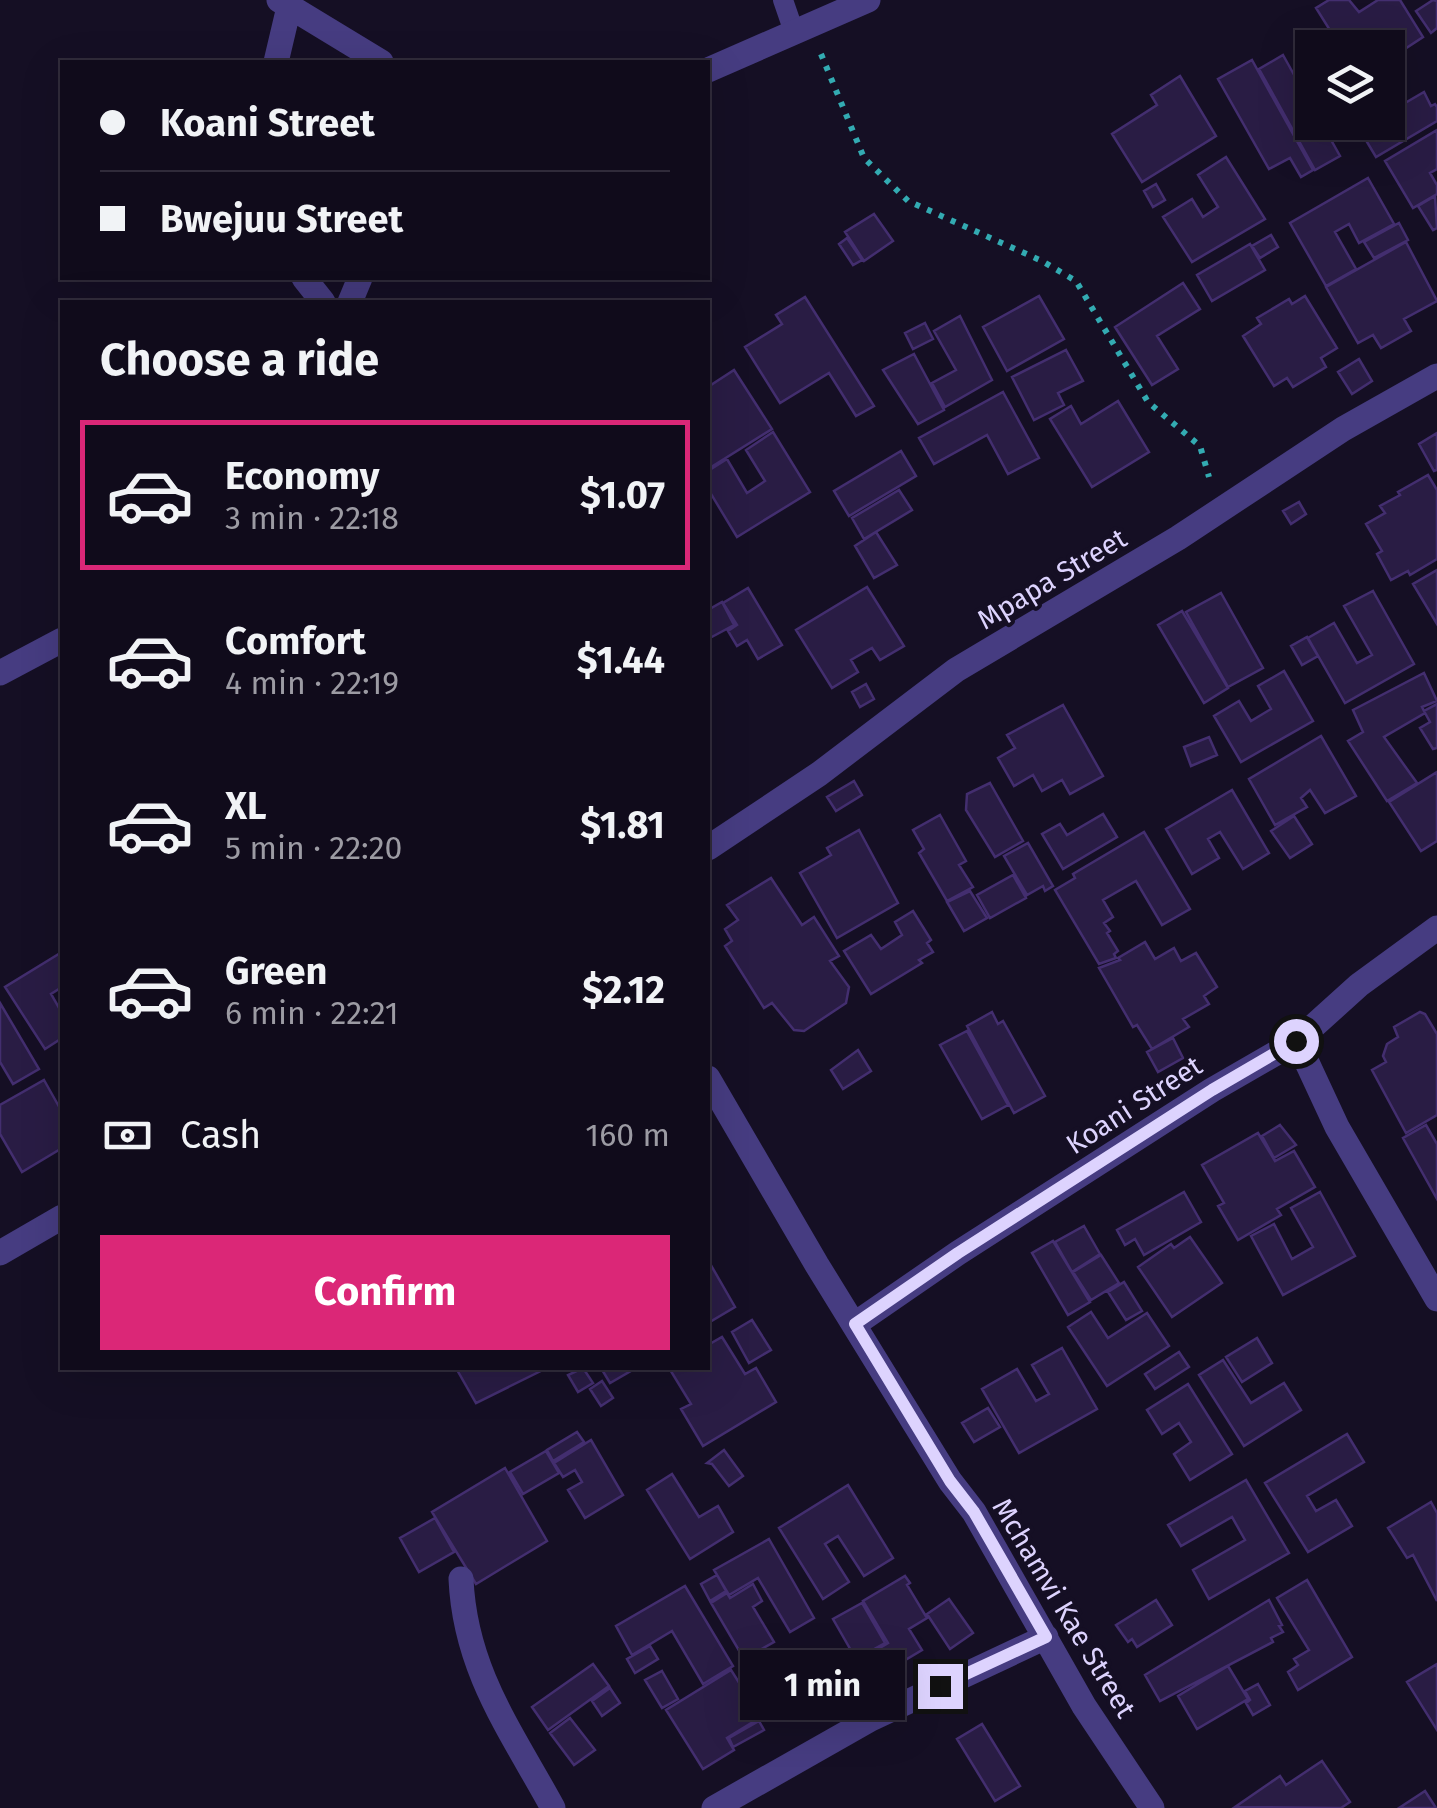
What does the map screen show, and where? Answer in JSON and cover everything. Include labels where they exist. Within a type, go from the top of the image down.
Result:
[{"type":"street","points":[[710,69],[868,0]]},
{"type":"street","points":[[276,60],[284,3],[378,60]]},
{"type":"street","points":[[306,280],[321,300]]},
{"type":"street","name":"Mpapa Street","points":[[710,847],[818,774],[956,670],[1218,513],[1343,429],[1437,376]]},
{"type":"street","points":[[0,673],[60,641]]},
{"type":"street","name":"Koani Street","points":[[855,1324],[1212,1090],[1296,1041],[1360,985],[1437,928]]},
{"type":"street","points":[[1296,1041],[1337,1127],[1437,1300]]},
{"type":"street","name":"Mchamvi Kae Street","points":[[710,1081],[816,1265],[950,1481],[974,1512],[1084,1706],[1152,1808]]},
{"type":"street","points":[[0,1254],[60,1218]]},
{"type":"street","points":[[461,1579],[465,1620],[478,1668],[495,1709],[553,1808]]},
{"type":"street","points":[[714,1808],[870,1718],[1046,1637]]},
{"type":"lane","points":[[784,0],[802,29]]},
{"type":"path","points":[[802,29],[864,158],[908,201],[1076,280],[1148,402],[1200,446],[1218,513]]},
{"type":"building","points":[[1329,0],[1349,0],[1359,12],[1378,0],[1400,0],[1423,37],[1405,49],[1405,30],[1330,30],[1316,8]]},
{"type":"building","points":[[1437,1],[1437,28],[1431,33],[1416,11]]},
{"type":"building","points":[[1283,55],[1295,77],[1295,134],[1259,69]]},
{"type":"building","points":[[1252,60],[1313,170],[1301,177],[1290,158],[1269,169],[1218,79]]},
{"type":"building","points":[[1180,76],[1216,136],[1142,182],[1112,134],[1157,105],[1151,95]]},
{"type":"building","points":[[1424,92],[1431,106],[1437,107],[1437,121],[1405,140],[1405,103]]},
{"type":"building","points":[[1437,130],[1437,169],[1430,173],[1437,194],[1413,208],[1385,161]]},
{"type":"building","points":[[1298,140],[1331,140],[1340,156],[1315,170]]},
{"type":"building","points":[[1366,140],[1405,140],[1376,157]]},
{"type":"building","points":[[1226,157],[1265,219],[1192,262],[1163,217],[1192,199],[1203,217],[1218,207],[1198,175]]},
{"type":"building","points":[[1368,178],[1394,224],[1359,243],[1349,224],[1335,232],[1356,269],[1326,286],[1290,223]]},
{"type":"building","points":[[1156,184],[1165,200],[1153,207],[1144,191]]},
{"type":"building","points":[[1435,196],[1437,228],[1433,230],[1418,206]]},
{"type":"building","points":[[874,214],[893,241],[864,261],[845,232]]},
{"type":"building","points":[[1399,223],[1408,240],[1374,258],[1364,242]]},
{"type":"building","points":[[1271,235],[1278,247],[1260,258],[1252,246]]},
{"type":"building","points":[[847,238],[862,260],[853,265],[839,244]]},
{"type":"building","points":[[1406,242],[1437,301],[1404,319],[1411,331],[1381,348],[1373,335],[1358,343],[1326,287]]},
{"type":"building","points":[[1250,244],[1265,270],[1212,301],[1197,275]]},
{"type":"building","points":[[1183,283],[1200,309],[1157,336],[1178,369],[1152,385],[1115,327]]},
{"type":"building","points":[[1039,296],[1064,339],[1007,371],[983,327]]},
{"type":"building","points":[[1305,296],[1337,348],[1321,358],[1326,367],[1293,387],[1287,378],[1274,386],[1243,336],[1261,324],[1257,318],[1289,299],[1292,304]]},
{"type":"building","points":[[805,297],[874,406],[856,416],[829,373],[780,403],[745,347],[782,324],[776,315]]},
{"type":"building","points":[[960,316],[992,380],[945,407],[932,383],[956,370],[934,331]]},
{"type":"building","points":[[925,323],[933,339],[913,349],[905,333]]},
{"type":"building","points":[[1066,350],[1083,381],[1058,393],[1064,405],[1034,420],[1012,377]]},
{"type":"building","points":[[914,354],[944,410],[918,424],[883,370]]},
{"type":"building","points":[[1359,359],[1372,381],[1352,394],[1338,372]]},
{"type":"building","points":[[734,370],[772,429],[710,468],[710,386]]},
{"type":"building","points":[[1003,392],[1039,458],[1008,474],[987,435],[934,464],[919,438]]},
{"type":"building","points":[[1118,401],[1149,452],[1092,487],[1050,419],[1071,406],[1081,424]]},
{"type":"building","points":[[773,432],[810,492],[737,537],[710,492],[710,470],[727,459],[747,493],[765,481],[746,450]]},
{"type":"building","points":[[1437,433],[1437,470],[1434,471],[1419,444]]},
{"type":"building","points":[[901,451],[916,476],[849,516],[834,491]]},
{"type":"building","points":[[1428,475],[1437,490],[1437,559],[1410,575],[1408,571],[1391,580],[1377,554],[1382,551],[1366,524],[1385,513],[1380,506]]},
{"type":"building","points":[[899,490],[912,510],[864,539],[852,518]]},
{"type":"building","points":[[1299,502],[1306,514],[1291,524],[1283,511]]},
{"type":"building","points":[[876,532],[897,565],[874,578],[855,546]]},
{"type":"building","points":[[1437,570],[1437,624],[1413,584]]},
{"type":"building","points":[[867,587],[904,646],[880,660],[872,648],[851,660],[858,672],[832,688],[796,630]]},
{"type":"building","points":[[748,588],[782,645],[758,659],[747,640],[737,646],[728,631],[737,625],[723,603]]},
{"type":"building","points":[[1373,591],[1414,664],[1345,703],[1308,638],[1334,623],[1357,663],[1372,655],[1344,606]]},
{"type":"building","points":[[1221,593],[1263,668],[1228,687],[1186,612]]},
{"type":"building","points":[[722,602],[734,625],[710,638],[710,609]]},
{"type":"building","points":[[1182,611],[1228,688],[1204,703],[1158,625]]},
{"type":"building","points":[[1307,637],[1318,656],[1302,665],[1291,646]]},
{"type":"building","points":[[1284,671],[1313,721],[1241,762],[1214,716],[1239,701],[1251,721],[1271,709],[1258,686]]},
{"type":"building","points":[[1424,673],[1437,701],[1422,707],[1425,713],[1384,737],[1417,783],[1387,801],[1348,741],[1363,732],[1353,710]]},
{"type":"building","points":[[866,684],[874,699],[860,707],[852,692]]},
{"type":"building","points":[[1437,704],[1437,748],[1433,749],[1420,728],[1430,722],[1424,711]]},
{"type":"building","points":[[1063,705],[1103,776],[1070,794],[1062,780],[1042,791],[1033,775],[1014,786],[998,758],[1015,748],[1007,735]]},
{"type":"building","points":[[1321,736],[1356,796],[1325,813],[1310,790],[1301,798],[1307,807],[1275,825],[1249,779]]},
{"type":"building","points":[[1209,737],[1217,755],[1191,766],[1184,747]]},
{"type":"building","points":[[1437,772],[1437,841],[1421,851],[1389,802]]},
{"type":"building","points":[[854,781],[862,795],[836,811],[827,797]]},
{"type":"building","points":[[990,783],[1023,841],[995,857],[966,810],[967,794]]},
{"type":"building","points":[[1232,790],[1269,853],[1243,869],[1220,832],[1208,839],[1219,858],[1192,874],[1166,829]]},
{"type":"building","points":[[1103,814],[1117,837],[1063,869],[1042,834],[1060,824],[1067,835]]},
{"type":"building","points":[[940,815],[966,861],[959,865],[973,887],[947,901],[919,853],[924,849],[913,830]]},
{"type":"building","points":[[1294,816],[1312,844],[1290,858],[1271,831]]},
{"type":"building","points":[[859,830],[898,903],[837,938],[800,873],[831,855],[827,848]]},
{"type":"building","points":[[1144,832],[1190,909],[1162,925],[1136,881],[1103,900],[1113,917],[1104,923],[1118,951],[1114,954],[1116,958],[1099,964],[1055,890],[1075,878],[1073,874]]},
{"type":"building","points":[[1028,843],[1053,886],[1045,891],[1043,886],[1027,895],[1004,856]]},
{"type":"building","points":[[1013,875],[1026,898],[990,918],[977,895]]},
{"type":"building","points":[[771,878],[802,925],[814,917],[839,956],[830,961],[849,987],[846,1003],[804,1031],[794,1030],[772,1003],[764,1008],[725,946],[732,941],[725,929],[738,920],[727,905]]},
{"type":"building","points":[[970,891],[987,918],[964,931],[947,902]]},
{"type":"building","points":[[913,911],[931,940],[927,943],[933,952],[871,994],[844,951],[871,935],[881,949],[902,935],[895,922]]},
{"type":"building","points":[[1145,942],[1155,959],[1174,948],[1181,961],[1196,953],[1217,987],[1204,996],[1209,1004],[1183,1019],[1189,1027],[1152,1049],[1137,1025],[1133,1027],[1099,968],[1120,960]]},
{"type":"building","points":[[60,953],[60,988],[51,994],[60,1010],[60,1039],[45,1049],[5,987]]},
{"type":"building","points":[[0,1003],[39,1069],[13,1084],[0,1062]]},
{"type":"building","points":[[992,1012],[998,1024],[1003,1021],[1045,1096],[1014,1113],[967,1026]]},
{"type":"building","points":[[1420,1012],[1437,1034],[1437,1115],[1406,1133],[1372,1070],[1386,1062],[1383,1056],[1387,1044],[1398,1037],[1394,1027]]},
{"type":"building","points":[[967,1031],[1008,1105],[982,1119],[940,1045]]},
{"type":"building","points":[[1173,1038],[1183,1058],[1158,1072],[1147,1052]]},
{"type":"building","points":[[858,1050],[871,1071],[843,1089],[831,1070]]},
{"type":"building","points":[[44,1080],[60,1108],[60,1149],[22,1172],[0,1134],[0,1105]]},
{"type":"building","points":[[1280,1125],[1296,1145],[1274,1158],[1262,1136]]},
{"type":"building","points":[[1426,1125],[1437,1144],[1437,1199],[1403,1138]]},
{"type":"building","points":[[1258,1133],[1275,1161],[1294,1151],[1315,1187],[1277,1209],[1281,1215],[1238,1240],[1218,1206],[1224,1203],[1202,1165]]},
{"type":"building","points":[[1184,1192],[1201,1222],[1144,1255],[1135,1239],[1125,1245],[1117,1230]]},
{"type":"building","points":[[1320,1192],[1355,1256],[1283,1295],[1251,1236],[1274,1224],[1292,1259],[1313,1247],[1291,1208]]},
{"type":"building","points":[[1084,1226],[1100,1254],[1072,1272],[1055,1242]]},
{"type":"building","points":[[1190,1237],[1222,1283],[1172,1317],[1138,1267],[1171,1244],[1174,1248]]},
{"type":"building","points":[[1053,1241],[1090,1302],[1068,1315],[1032,1253]]},
{"type":"building","points":[[1101,1255],[1119,1283],[1091,1300],[1073,1272]]},
{"type":"building","points":[[710,1263],[735,1307],[710,1322]]},
{"type":"building","points":[[1124,1282],[1142,1311],[1126,1320],[1108,1292]]},
{"type":"building","points":[[1091,1312],[1108,1338],[1147,1313],[1169,1346],[1107,1386],[1068,1327]]},
{"type":"building","points":[[752,1320],[771,1350],[749,1363],[732,1332]]},
{"type":"building","points":[[722,1337],[745,1374],[756,1368],[776,1402],[703,1446],[681,1409],[691,1404],[670,1370],[710,1370],[710,1344]]},
{"type":"building","points":[[1257,1338],[1272,1363],[1242,1382],[1226,1357]]},
{"type":"building","points":[[1062,1348],[1097,1409],[1019,1453],[982,1389],[1017,1369],[1036,1401],[1049,1394],[1032,1365]]},
{"type":"building","points":[[1179,1352],[1189,1367],[1155,1389],[1145,1374]]},
{"type":"building","points":[[1223,1360],[1251,1403],[1284,1383],[1301,1410],[1244,1446],[1199,1375]]},
{"type":"building","points":[[457,1370],[543,1370],[476,1403]]},
{"type":"building","points":[[584,1370],[593,1383],[578,1392],[568,1375]]},
{"type":"building","points":[[602,1370],[633,1370],[610,1383]]},
{"type":"building","points":[[602,1381],[613,1398],[601,1406],[590,1389]]},
{"type":"building","points":[[1188,1384],[1232,1454],[1190,1480],[1174,1454],[1191,1442],[1179,1423],[1162,1434],[1147,1410]]},
{"type":"building","points":[[988,1408],[1000,1427],[974,1442],[962,1423]]},
{"type":"building","points":[[577,1432],[584,1442],[553,1461],[547,1450]]},
{"type":"building","points":[[1347,1434],[1364,1462],[1307,1496],[1316,1511],[1336,1500],[1352,1526],[1308,1552],[1265,1483]]},
{"type":"building","points":[[591,1440],[623,1495],[585,1518],[568,1490],[582,1482],[575,1470],[563,1477],[554,1463]]},
{"type":"building","points":[[724,1450],[743,1476],[729,1486],[707,1463]]},
{"type":"building","points":[[546,1451],[559,1473],[523,1494],[510,1472]]},
{"type":"building","points":[[505,1468],[547,1541],[476,1584],[432,1512]]},
{"type":"building","points":[[672,1474],[699,1517],[718,1506],[733,1532],[690,1559],[647,1490]]},
{"type":"building","points":[[1246,1480],[1289,1553],[1209,1599],[1193,1570],[1245,1540],[1232,1517],[1181,1546],[1168,1525]]},
{"type":"building","points":[[848,1485],[893,1558],[864,1576],[838,1536],[825,1544],[849,1582],[823,1599],[779,1528]]},
{"type":"building","points":[[1431,1502],[1437,1513],[1437,1601],[1413,1555],[1407,1558],[1388,1528]]},
{"type":"building","points":[[435,1518],[454,1552],[419,1572],[400,1538]]},
{"type":"building","points":[[769,1539],[814,1618],[790,1632],[758,1578],[729,1595],[714,1570]]},
{"type":"building","points":[[717,1575],[726,1591],[710,1601],[701,1584]]},
{"type":"building","points":[[905,1576],[927,1618],[909,1629],[922,1650],[870,1681],[858,1661],[888,1643],[863,1601]]},
{"type":"building","points":[[1307,1580],[1352,1657],[1298,1690],[1288,1672],[1298,1665],[1294,1659],[1309,1650],[1277,1598]]},
{"type":"building","points":[[753,1584],[762,1601],[753,1607],[774,1642],[744,1659],[711,1603],[727,1593],[730,1598]]},
{"type":"building","points":[[685,1586],[733,1666],[703,1684],[672,1631],[632,1655],[616,1626]]},
{"type":"building","points":[[949,1599],[973,1633],[950,1649],[927,1614]]},
{"type":"building","points":[[1156,1600],[1172,1625],[1137,1647],[1132,1639],[1128,1642],[1116,1625]]},
{"type":"building","points":[[1269,1600],[1283,1632],[1271,1638],[1273,1642],[1160,1701],[1145,1675]]},
{"type":"building","points":[[862,1603],[885,1643],[856,1659],[833,1619]]},
{"type":"building","points":[[650,1646],[658,1659],[635,1673],[627,1659]]},
{"type":"building","points":[[593,1664],[609,1686],[548,1730],[532,1707]]},
{"type":"building","points":[[1437,1664],[1437,1730],[1407,1682]]},
{"type":"building","points":[[1228,1666],[1248,1699],[1197,1729],[1178,1696]]},
{"type":"building","points":[[731,1670],[761,1717],[727,1738],[734,1750],[703,1769],[666,1710]]},
{"type":"building","points":[[662,1671],[678,1699],[662,1708],[645,1680]]},
{"type":"building","points":[[1258,1684],[1270,1705],[1253,1715],[1245,1691]]},
{"type":"building","points":[[610,1688],[620,1703],[602,1716],[592,1701]]},
{"type":"building","points":[[570,1718],[595,1750],[574,1765],[550,1733]]},
{"type":"building","points":[[759,1721],[764,1730],[733,1747],[729,1738]]},
{"type":"building","points":[[982,1724],[1020,1786],[995,1801],[957,1739]]},
{"type":"building","points":[[1322,1761],[1350,1802],[1341,1808],[1235,1807],[1280,1776],[1286,1785]]},
{"type":"building","points":[[1425,1791],[1436,1808],[1399,1808]]},
{"type":"route","points":[[940,1686],[1046,1637],[974,1512],[950,1481],[855,1324],[1212,1090],[1296,1041]]}]
